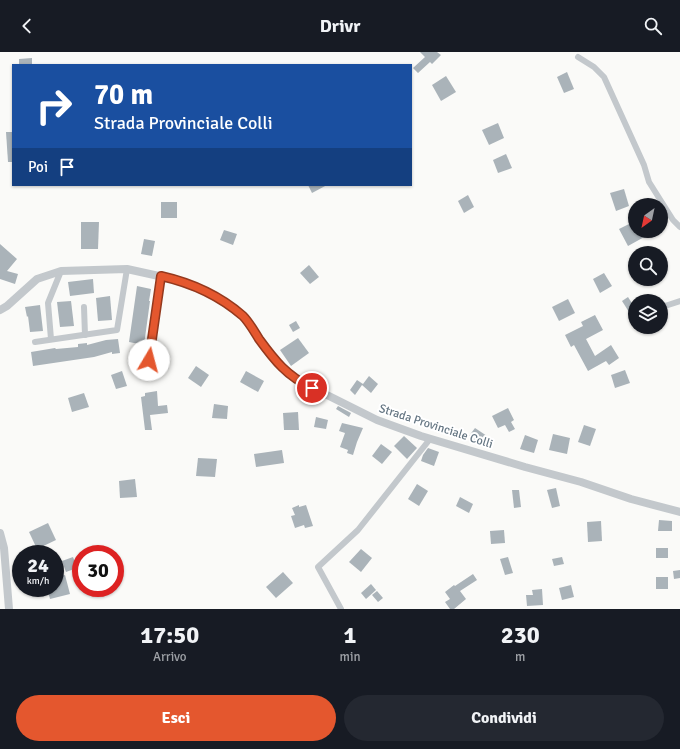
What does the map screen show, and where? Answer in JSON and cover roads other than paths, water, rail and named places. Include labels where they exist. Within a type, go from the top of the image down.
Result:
[{"type":"street","points":[[578,57],[594,67],[604,77],[644,165],[650,182],[662,204],[673,220],[680,226]]},
{"type":"street","points":[[35,342],[117,330],[127,269]]},
{"type":"street","name":"Strada Provinciale Colli","points":[[0,310],[7,306],[37,279],[61,271],[127,269],[177,280],[214,295],[244,317],[268,352],[288,374],[377,420],[430,439],[680,512]]},
{"type":"street","points":[[51,339],[48,303],[61,271]]},
{"type":"street","points":[[149,360],[161,276]]},
{"type":"street","points":[[668,305],[680,301]]},
{"type":"street","points":[[84,307],[85,335]]},
{"type":"street","points":[[341,609],[318,567],[358,530],[430,439]]},
{"type":"street","points":[[0,533],[4,548],[10,609]]}]
